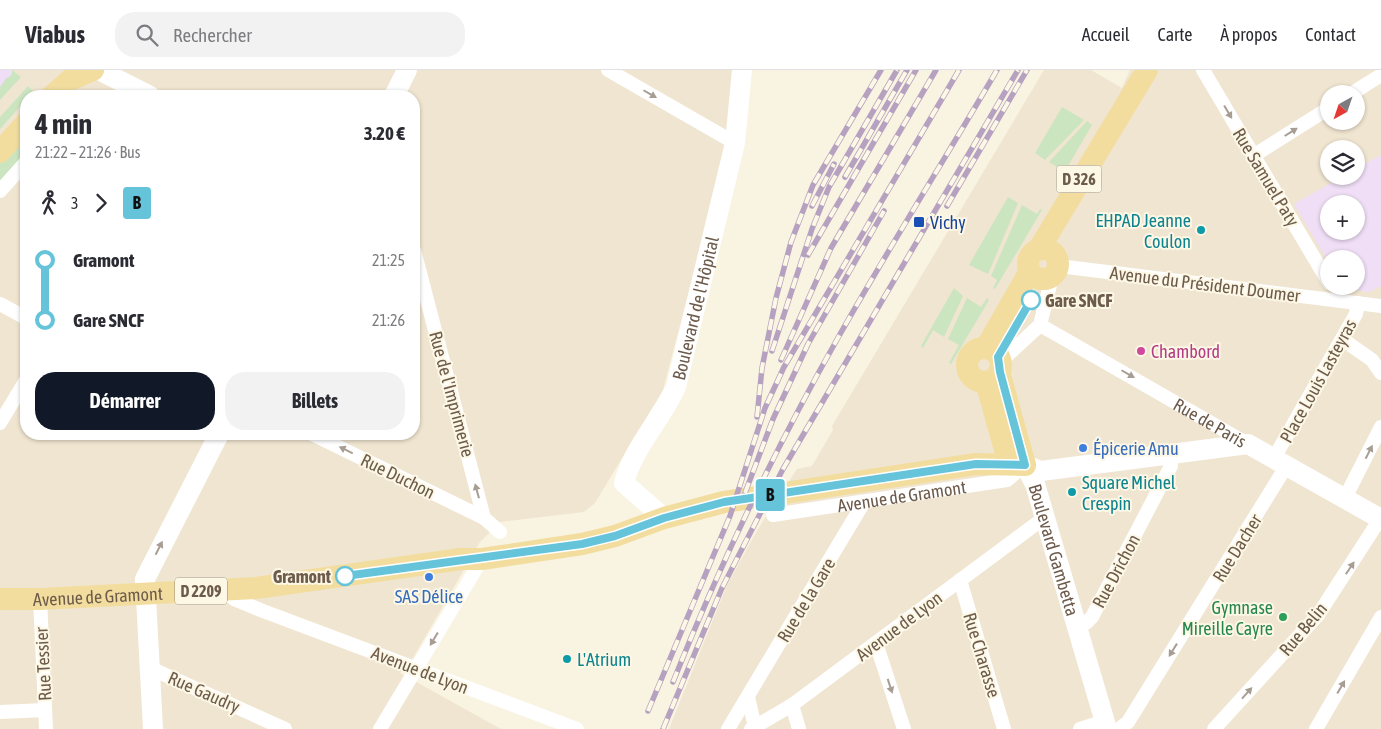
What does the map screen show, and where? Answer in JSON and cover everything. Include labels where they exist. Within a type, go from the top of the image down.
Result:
[{"type":"main road","points":[[44,90],[68,73],[93,70]]},
{"type":"main road","name":"D 326","points":[[1045,266],[1050,228],[1147,70]]},
{"type":"main road","points":[[56,90],[68,73]]},
{"type":"main road","points":[[0,134],[20,112]]},
{"type":"main road","points":[[0,152],[20,130]]},
{"type":"main road","points":[[1025,465],[1004,450],[993,363],[1045,266]]},
{"type":"main road","name":"Boulevard Gambetta","points":[[993,363],[1025,465]]},
{"type":"main road","name":"Avenue de Gramont","points":[[904,476],[963,450],[1004,450]]},
{"type":"main road","name":"Avenue de Gramont","points":[[0,599],[40,599],[256,588],[461,558],[482,559],[582,544],[615,536],[664,518],[724,502],[976,464],[1025,465]]},
{"type":"street","points":[[99,70],[138,90]]},
{"type":"street","points":[[397,90],[407,70]]},
{"type":"street","points":[[608,70],[735,142]]},
{"type":"street","name":"Boulevard de l'Hôpital","points":[[664,518],[624,483],[628,467],[663,412],[676,387],[735,142],[742,70]]},
{"type":"street","name":"Rue Samuel Paty","points":[[1203,70],[1320,268]]},
{"type":"street","points":[[1365,85],[1381,75]]},
{"type":"street","points":[[1253,156],[1320,114]]},
{"type":"street","points":[[0,191],[20,169]]},
{"type":"street","points":[[993,363],[1040,325],[1045,266]]},
{"type":"street","name":"Avenue du Président Doumer","points":[[1045,266],[1381,306]]},
{"type":"street","name":"Rue de l'Imprimerie","points":[[420,273],[484,518]]},
{"type":"street","name":"Rue Samuel Paty","points":[[1336,295],[1339,301]]},
{"type":"street","name":"Place Louis Lasteyras","points":[[1281,461],[1356,314],[1358,303]]},
{"type":"street","points":[[0,304],[20,315]]},
{"type":"street","name":"Rue de Paris","points":[[1040,325],[1381,519]]},
{"type":"street","points":[[1342,339],[1372,360],[1381,373]]},
{"type":"street","points":[[0,423],[20,390]]},
{"type":"street","points":[[1345,498],[1381,428]]},
{"type":"street","points":[[153,729],[145,579],[216,440]]},
{"type":"street","name":"Rue Duchon","points":[[324,440],[484,518]]},
{"type":"street","name":"Avenue de Gramont","points":[[773,515],[1007,480],[1025,465],[1041,471],[1248,444]]},
{"type":"street","name":"Rue Drichon","points":[[1076,626],[1086,623],[1092,617],[1171,466],[1170,454]]},
{"type":"street","name":"Rue Dacher","points":[[1110,726],[1133,714],[1281,461]]},
{"type":"street","name":"Boulevard Gambetta","points":[[1025,465],[1035,484],[1076,626],[1110,726]]},
{"type":"street","name":"Rue de la Gare","points":[[728,729],[864,502]]},
{"type":"street","points":[[484,518],[500,532]]},
{"type":"street","name":"Avenue de Lyon","points":[[753,728],[792,705],[1044,518]]},
{"type":"street","name":"Rue Belin","points":[[1214,729],[1318,615],[1381,519]]},
{"type":"street","points":[[380,729],[482,559]]},
{"type":"street","name":"Rue Charasse","points":[[960,580],[1004,729]]},
{"type":"street","points":[[256,588],[263,612]]},
{"type":"street","name":"Avenue de Lyon","points":[[222,589],[234,599],[263,612],[577,729]]},
{"type":"street","name":"Rue Tessier","points":[[40,599],[46,729]]},
{"type":"street","points":[[1316,729],[1381,617]]},
{"type":"street","points":[[876,643],[904,729]]},
{"type":"street","name":"Rue Gaudry","points":[[150,668],[285,729]]},
{"type":"street","points":[[748,697],[753,728]]},
{"type":"street","points":[[792,705],[799,729]]},
{"type":"street","points":[[0,712],[45,710]]},
{"type":"street","points":[[1080,729],[1110,726]]},
{"type":"shaded area","points":[[0,70],[12,70],[12,74],[0,87]]},
{"type":"shaded area","points":[[12,70],[736,70],[731,130],[663,390],[595,503],[584,512],[500,522],[480,542],[413,658],[400,673],[501,729],[0,729],[0,87],[2,82],[12,74]]},
{"type":"shaded area","points":[[1044,70],[1091,70],[1122,88],[1130,70],[1381,70],[1381,729],[669,729],[727,585],[758,529],[797,469],[812,466],[833,430],[832,426]]},
{"type":"shaded area","points":[[1381,155],[1381,286],[1370,292],[1365,291],[1365,250],[1321,250],[1294,204],[1327,185],[1365,185],[1365,164]]},
{"type":"green space","points":[[12,70],[21,77],[0,100],[0,87],[7,77],[12,74]]},
{"type":"green space","points":[[20,95],[20,107],[0,129],[0,117]]},
{"type":"green space","points":[[1062,107],[1084,120],[1045,160],[1035,153]]},
{"type":"green space","points":[[1087,121],[1092,125],[1062,176],[1060,175],[1062,170],[1049,162]]},
{"type":"green space","points":[[20,134],[20,160],[0,182],[0,156]]},
{"type":"green space","points":[[1008,197],[1018,203],[988,274],[969,265]]},
{"type":"green space","points":[[1022,205],[1037,214],[1040,209],[1042,210],[995,289],[993,288],[997,280],[991,276]]},
{"type":"green space","points":[[954,288],[963,296],[944,337],[933,330],[923,348],[921,346]]},
{"type":"green space","points":[[967,298],[981,307],[987,298],[989,300],[951,364],[949,363],[959,345],[948,339]]},
{"type":"railway","points":[[757,417],[762,368],[776,298],[791,242],[813,185],[881,70]]},
{"type":"railway","points":[[772,351],[812,229],[829,187],[897,70]]},
{"type":"railway","points":[[845,177],[907,70]]},
{"type":"railway","points":[[808,255],[916,70]]},
{"type":"railway","points":[[781,360],[831,248],[936,70]]},
{"type":"railway","points":[[648,711],[730,516],[765,408],[784,367],[959,70]]},
{"type":"railway","points":[[673,682],[750,506],[793,420],[858,302],[997,70]]},
{"type":"railway","points":[[663,729],[722,588],[783,469],[1018,70]]},
{"type":"railway","points":[[947,206],[1027,70]]},
{"type":"railway","points":[[812,206],[834,164]]},
{"type":"railway","points":[[745,493],[773,419],[808,344],[884,211]]},
{"type":"bus line","name":"B","points":[[345,576],[461,558],[482,559],[582,544],[615,536],[664,518],[724,502],[976,464],[1025,465],[1000,372],[1001,367],[998,357],[1031,300]]},
{"type":"place","name":"Vichy","points":[[919,222]]},
{"type":"place","name":"EHPAD Jeanne Coulon","points":[[1201,230]]},
{"type":"place","name":"Gare SNCF","points":[[1031,300]]},
{"type":"place","name":"Chambord","points":[[1141,351]]},
{"type":"place","name":"Épicerie Amu","points":[[1083,448]]},
{"type":"place","name":"Square Michel Crespin","points":[[1072,492]]},
{"type":"place","name":"Gramont","points":[[345,576]]},
{"type":"place","name":"SAS Délice","points":[[429,577]]},
{"type":"place","name":"Gymnase Mireille Cayre","points":[[1283,617]]},
{"type":"place","name":"L'Atrium","points":[[567,659]]}]
